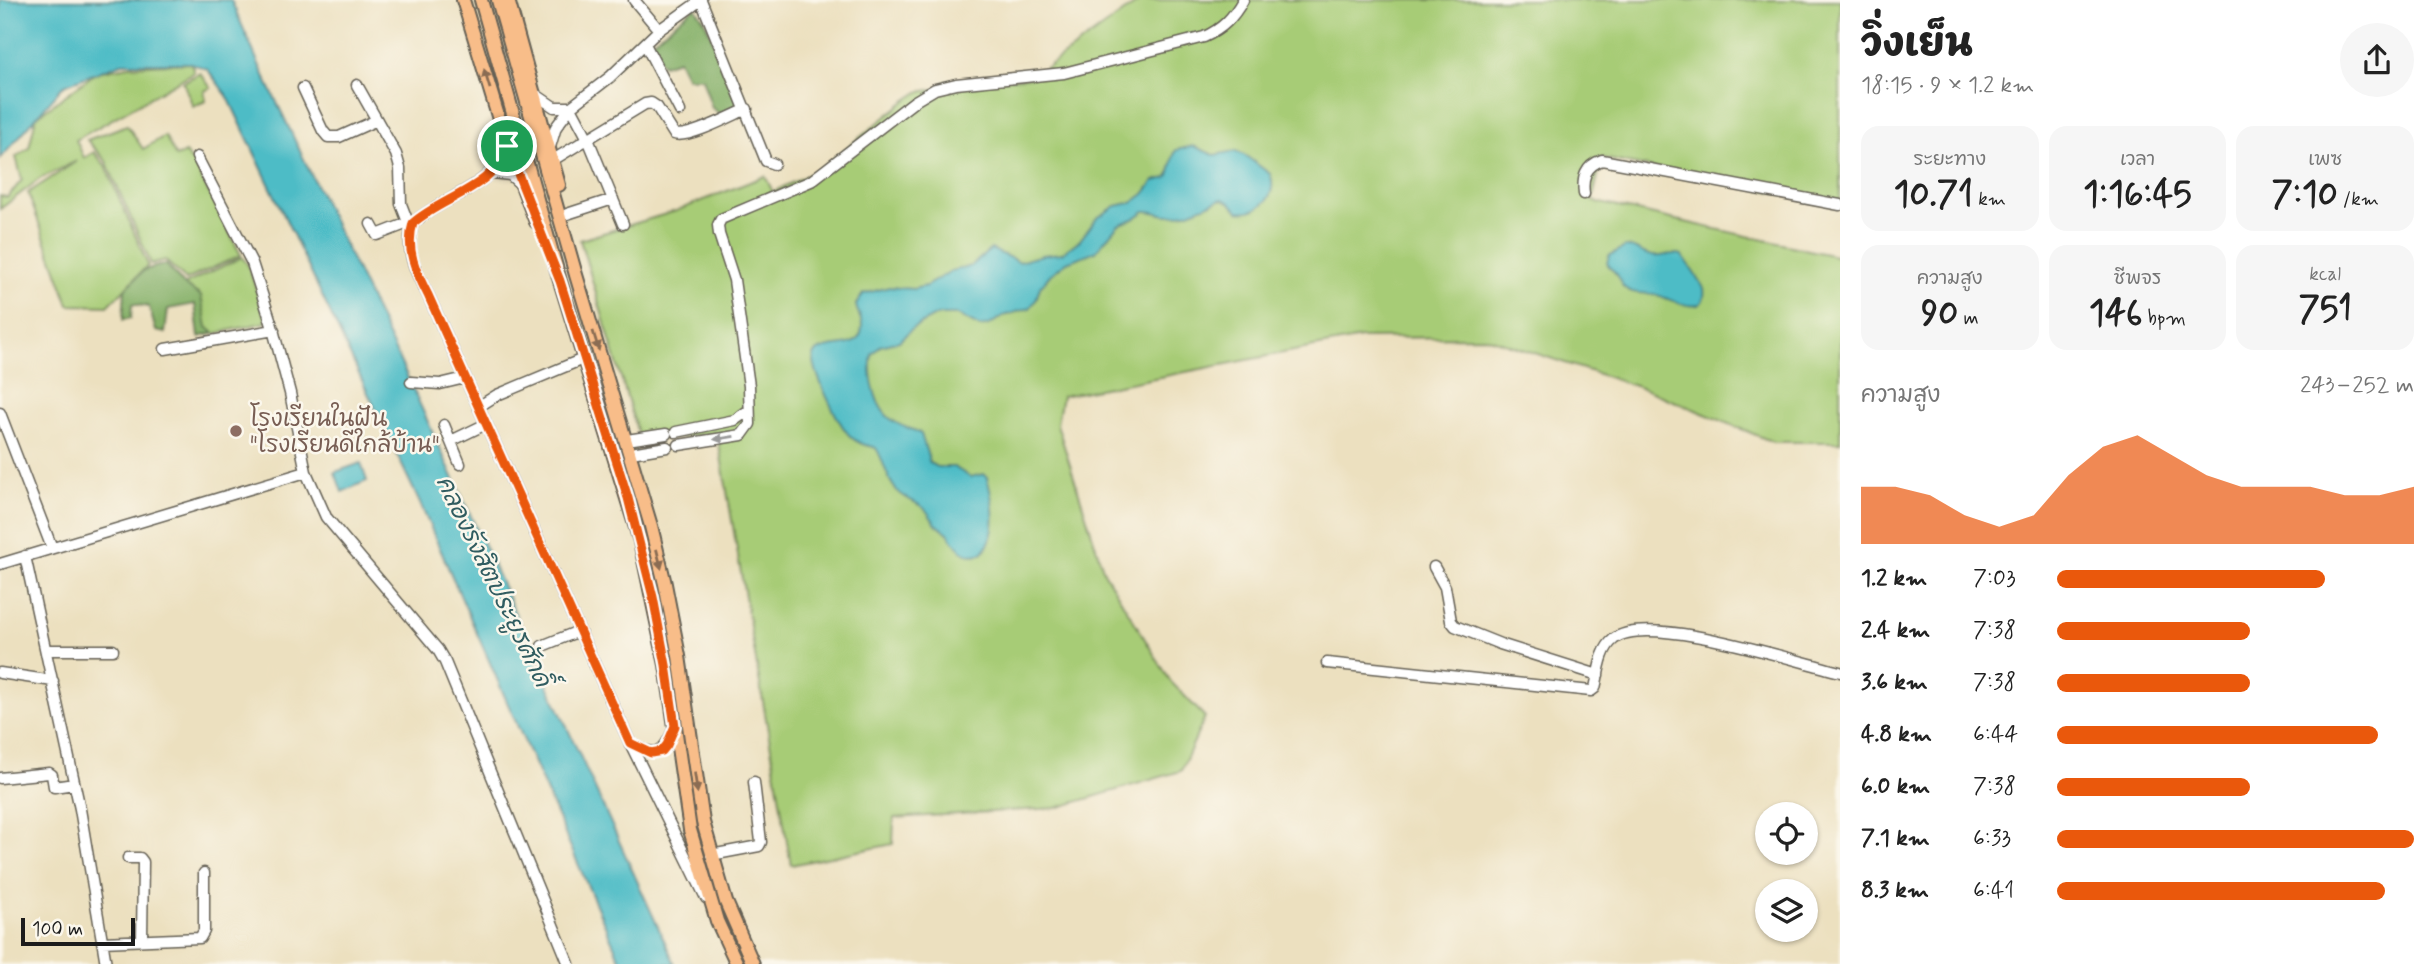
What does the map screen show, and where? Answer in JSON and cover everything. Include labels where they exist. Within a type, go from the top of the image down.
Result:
[{"type":"main road","points":[[463,0],[507,146],[560,281]]},
{"type":"main road","points":[[481,0],[560,281],[643,552],[664,653],[690,830],[717,921],[737,964]]},
{"type":"main road","points":[[498,0],[659,555],[670,608],[698,793],[711,855],[726,902],[753,964]]},
{"type":"main road","points":[[508,0],[567,214],[576,275]]},
{"type":"street","points":[[634,0],[659,30]]},
{"type":"street","points":[[550,147],[556,127],[571,107],[610,77],[659,30],[701,0],[766,161],[774,164]]},
{"type":"street","points":[[679,445],[742,435],[750,424],[749,386],[736,292],[719,234],[718,225],[722,219],[811,181],[927,93],[956,84],[1064,73],[1204,37],[1224,26],[1243,0]]},
{"type":"street","points":[[645,44],[680,111]]},
{"type":"street","points":[[357,85],[398,161],[401,204],[409,227],[416,274],[630,743],[717,921]]},
{"type":"street","points":[[303,88],[328,137],[339,137],[377,120]]},
{"type":"street","points":[[535,94],[554,107],[571,107]]},
{"type":"street","points":[[553,160],[645,104],[651,103],[657,107],[677,136],[692,133],[747,109]]},
{"type":"street","points":[[571,107],[623,224]]},
{"type":"street","points":[[370,224],[377,235],[409,227],[420,217],[492,173],[504,156],[507,146]]},
{"type":"street","points":[[197,157],[252,263],[274,330],[306,472],[326,517],[438,650],[445,662],[569,964]]},
{"type":"street","points":[[1584,194],[1586,171],[1602,160],[1840,205]]},
{"type":"street","points":[[492,173],[510,175],[518,181],[524,193]]},
{"type":"street","points":[[567,214],[613,200]]},
{"type":"street","points":[[165,349],[274,330]]},
{"type":"street","points":[[478,407],[497,395],[583,359]]},
{"type":"street","points":[[411,382],[440,384],[465,378]]},
{"type":"street","points":[[626,440],[735,420],[749,411]]},
{"type":"street","points":[[0,413],[52,548]]},
{"type":"street","points":[[451,441],[486,424]]},
{"type":"street","points":[[444,425],[460,464]]},
{"type":"street","points":[[631,453],[667,447]]},
{"type":"street","points":[[0,564],[306,472]]},
{"type":"street","points":[[26,556],[74,784],[106,964]]},
{"type":"street","points":[[1434,567],[1445,587],[1451,621],[1455,626],[1500,644],[1598,675]]},
{"type":"street","points":[[542,646],[579,631]]},
{"type":"street","points":[[1327,663],[1591,691],[1595,688],[1603,653],[1617,636],[1651,631],[1682,632],[1840,672]]},
{"type":"street","points":[[47,650],[113,650]]},
{"type":"street","points":[[0,673],[53,681]]},
{"type":"street","points":[[630,743],[651,753],[662,751],[675,726]]},
{"type":"street","points":[[0,778],[49,773],[52,775],[54,787],[74,784]]},
{"type":"street","points":[[711,855],[759,846],[761,842],[754,782]]},
{"type":"street","points":[[128,858],[140,858],[143,862],[142,939]]},
{"type":"street","points":[[103,945],[142,939],[202,936],[204,873]]},
{"type":"street","points":[[98,964],[103,945]]},
{"type":"green space","points":[[1141,0],[1840,0],[1840,205],[1602,158],[1592,201],[1840,257],[1840,442],[1773,442],[1647,390],[1486,337],[1361,338],[1062,396],[1057,424],[1104,572],[1171,682],[1205,717],[1181,771],[1056,808],[894,818],[893,844],[791,865],[717,433],[640,441],[580,240],[676,211],[765,176],[773,192],[822,168],[919,92],[983,81],[1033,77]]},
{"type":"green space","points":[[695,7],[705,21],[741,109],[724,117],[712,108],[702,78],[687,78],[678,60],[663,65],[648,44]]},
{"type":"green space","points":[[191,63],[194,72],[76,140],[84,158],[94,152],[105,165],[148,265],[108,306],[69,305],[28,193],[77,161],[41,178],[0,209],[0,196],[8,197],[22,180],[16,157],[29,148],[36,117],[97,72],[129,66]]},
{"type":"green space","points":[[200,73],[211,88],[204,91],[206,101],[193,106],[183,82]]},
{"type":"green space","points":[[127,125],[143,149],[165,136],[176,157],[185,153],[193,162],[241,255],[186,280],[165,260],[151,264],[106,161],[87,140]]},
{"type":"green space","points":[[242,257],[248,265],[267,322],[208,335],[199,294],[186,292],[185,284]]},
{"type":"green space","points":[[166,264],[183,284],[201,296],[207,327],[214,333],[199,337],[195,304],[168,309],[165,333],[156,331],[149,307],[132,304],[131,318],[123,320],[125,289],[144,270]]},
{"type":"water","name":"คลองรังสิตประยูรศักดิ์","points":[[0,0],[231,0],[407,376],[675,964],[622,964],[419,501],[228,97],[207,69],[191,63],[122,63],[64,85],[0,159]]},
{"type":"water","points":[[1193,146],[1214,155],[1236,151],[1270,174],[1272,189],[1265,202],[1260,207],[1246,211],[1238,211],[1223,199],[1175,215],[1145,211],[1118,225],[1096,251],[1067,262],[1050,275],[1040,287],[1030,308],[1003,316],[980,327],[958,315],[937,315],[913,328],[899,341],[880,346],[872,354],[872,382],[882,410],[898,424],[921,434],[930,463],[937,467],[954,467],[970,477],[984,474],[987,477],[993,506],[991,537],[982,553],[966,553],[923,508],[897,491],[876,448],[856,441],[845,430],[821,384],[814,355],[819,350],[856,341],[862,326],[856,305],[863,294],[889,287],[913,289],[926,286],[951,271],[971,266],[991,249],[1019,262],[1042,255],[1062,253],[1080,240],[1097,218],[1116,206],[1133,202],[1144,194],[1154,181],[1167,178],[1176,150]]},
{"type":"water","points":[[1625,247],[1653,256],[1682,255],[1704,288],[1704,298],[1694,306],[1626,289],[1607,263],[1609,256]]},
{"type":"water","points":[[361,463],[367,481],[342,492],[335,472]]},
{"type":"place","name":"โรงเรียนในฝัน \"โรงเรียนดีใกล้บ้าน\"","points":[[236,431]]},
{"type":"route","points":[[507,146],[560,281],[640,541],[660,630],[675,726],[662,751],[643,751],[630,743],[428,295],[416,274],[409,234],[413,223],[492,173],[500,164],[507,146]]}]
